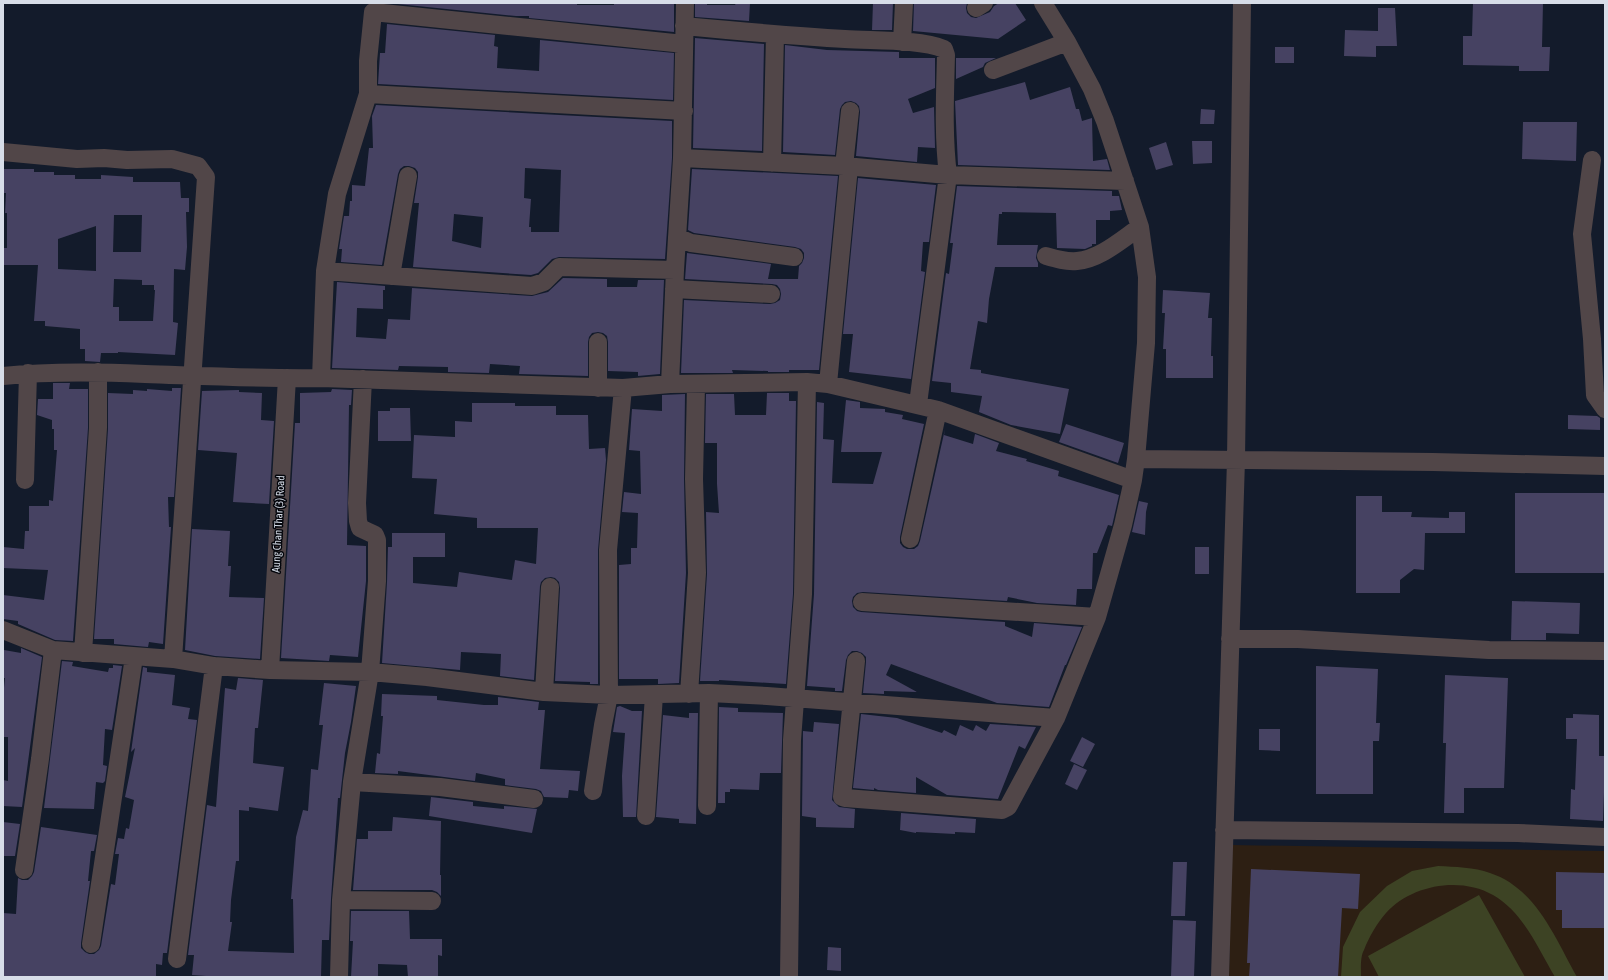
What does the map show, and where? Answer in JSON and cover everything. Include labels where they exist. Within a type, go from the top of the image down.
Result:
[{"type":"street","points":[[670,384],[684,111],[685,3]]},
{"type":"street","points":[[902,42],[904,3]]},
{"type":"street","points":[[856,661],[842,797],[1002,810],[1008,807],[1056,718],[1097,617],[1123,525],[1133,480],[1146,343],[1147,277],[1140,227],[1105,121],[1092,89],[1067,42],[1043,3]]},
{"type":"street","points":[[1220,977],[1236,460],[1242,3]]},
{"type":"street","points":[[321,378],[325,271],[337,194],[368,94],[368,61],[373,12],[684,44]]},
{"type":"street","points":[[684,26],[775,35],[902,42],[937,46],[944,49],[946,55],[945,96],[946,156],[948,175],[918,404]]},
{"type":"street","points":[[772,163],[775,35]]},
{"type":"street","points":[[993,70],[1067,42]]},
{"type":"street","points":[[368,94],[684,111]]},
{"type":"street","points":[[828,384],[847,167],[850,111]]},
{"type":"street","points":[[3,152],[77,160],[104,158],[126,160],[172,160],[198,166],[206,177],[173,659]]},
{"type":"street","points":[[682,158],[847,167],[948,175],[1125,181]]},
{"type":"street","points":[[1592,160],[1582,234],[1592,339],[1595,396],[1605,409]]},
{"type":"street","points":[[391,276],[408,176]]},
{"type":"street","points":[[1046,256],[1065,261],[1077,261],[1089,258],[1105,250],[1140,227]]},
{"type":"street","points":[[677,237],[691,243],[794,257]]},
{"type":"street","points":[[325,271],[532,286],[544,282],[559,266],[675,270]]},
{"type":"street","points":[[674,289],[771,294]]},
{"type":"street","points":[[598,342],[598,388]]},
{"type":"street","points":[[83,653],[98,428],[98,372]]},
{"type":"street","points":[[3,376],[28,373],[98,372],[193,376],[363,379],[598,388],[623,388],[670,384],[696,385],[807,382],[828,384],[918,404],[938,410],[1133,480]]},
{"type":"street","points":[[25,480],[28,373]]},
{"type":"street","name":"Aung Chan Thar (3) Road","points":[[270,670],[287,378]]},
{"type":"street","points":[[339,977],[341,900],[352,782],[370,672],[377,581],[377,540],[375,535],[360,528],[358,521],[357,503],[363,379]]},
{"type":"street","points":[[789,977],[792,740],[803,594],[807,382]]},
{"type":"street","points":[[689,694],[697,573],[694,479],[696,385]]},
{"type":"street","points":[[593,791],[609,695],[608,550],[623,388]]},
{"type":"street","points":[[910,539],[938,410]]},
{"type":"street","points":[[1136,459],[1432,462],[1605,466]]},
{"type":"street","points":[[544,692],[550,587]]},
{"type":"street","points":[[862,602],[1097,617]]},
{"type":"street","points":[[3,630],[53,650],[173,659],[214,666],[270,670],[370,672],[427,677],[544,692],[609,695],[709,693],[1056,718]]},
{"type":"street","points":[[1230,639],[1298,639],[1489,650],[1605,651]]},
{"type":"street","points":[[24,870],[40,759],[53,650]]},
{"type":"street","points":[[91,944],[134,657]]},
{"type":"street","points":[[177,959],[214,666]]},
{"type":"street","points":[[707,806],[709,693]]},
{"type":"street","points":[[646,816],[654,695]]},
{"type":"street","points":[[352,782],[440,787],[534,799]]},
{"type":"street","points":[[1224,830],[1518,833],[1605,837]]},
{"type":"street","points":[[341,900],[432,901]]},
{"type":"shaded area","points":[[1232,845],[1605,851],[1605,977],[1229,977]]},
{"type":"green space","points":[[1438,866],[1484,871],[1506,880],[1520,890],[1532,902],[1552,931],[1577,977],[1555,977],[1529,932],[1504,902],[1480,889],[1451,885],[1436,886],[1422,890],[1396,903],[1376,926],[1368,940],[1362,956],[1361,977],[1341,977],[1343,947],[1360,912],[1387,886],[1412,871]]},
{"type":"green space","points":[[1479,895],[1525,977],[1379,977],[1368,956]]},
{"type":"building","points":[[388,3],[577,3],[577,5],[614,5],[614,3],[674,3],[674,32],[529,18],[529,16]]},
{"type":"building","points":[[695,3],[707,3],[707,5],[735,5],[736,3],[750,3],[749,21],[695,17]]},
{"type":"building","points":[[873,3],[893,3],[892,30],[872,30]]},
{"type":"building","points":[[914,3],[967,3],[967,13],[971,17],[976,18],[990,12],[994,6],[999,3],[1015,3],[1026,20],[998,39],[913,31]]},
{"type":"building","points":[[1473,3],[1543,3],[1542,47],[1550,47],[1549,71],[1519,71],[1519,66],[1463,65],[1463,36],[1472,36]]},
{"type":"building","points":[[1378,8],[1395,8],[1397,46],[1376,46],[1376,57],[1344,56],[1345,30],[1378,31]]},
{"type":"building","points":[[387,24],[495,35],[494,46],[498,47],[497,68],[539,71],[540,40],[674,53],[673,100],[378,84],[380,53],[385,53]]},
{"type":"building","points":[[695,38],[764,44],[762,151],[693,148]]},
{"type":"building","points":[[785,45],[827,50],[899,52],[899,58],[935,58],[935,88],[908,99],[913,113],[934,107],[935,148],[918,147],[917,162],[856,156],[860,112],[859,106],[851,101],[845,102],[840,109],[835,155],[783,152]]},
{"type":"building","points":[[1275,47],[1294,47],[1294,63],[1275,63]]},
{"type":"building","points":[[956,58],[996,58],[985,63],[983,67],[956,79]]},
{"type":"building","points":[[1025,82],[1030,100],[1070,87],[1076,109],[1079,109],[1082,121],[1092,118],[1093,161],[1107,159],[1110,170],[958,165],[955,101]]},
{"type":"building","points":[[376,105],[672,121],[672,158],[665,259],[559,257],[552,259],[538,273],[531,275],[413,267],[419,203],[414,203],[418,172],[415,168],[404,166],[400,169],[398,174],[382,265],[341,262],[342,249],[339,249],[344,216],[349,216],[350,201],[352,201],[352,185],[365,186],[369,148],[373,148],[372,116]],"holes":[[[525,168],[561,170],[559,232],[531,232],[531,227],[529,227],[531,199],[524,198]],[[454,214],[483,217],[481,248],[452,241]]]},
{"type":"building","points":[[1201,109],[1215,110],[1214,124],[1200,124]]},
{"type":"building","points":[[1523,122],[1577,122],[1576,161],[1522,159]]},
{"type":"building","points":[[1192,141],[1212,141],[1212,163],[1193,164]]},
{"type":"building","points":[[1166,142],[1173,165],[1156,170],[1149,148]]},
{"type":"building","points":[[3,169],[34,169],[34,172],[54,172],[54,175],[75,175],[75,179],[101,179],[101,175],[133,177],[133,182],[180,182],[181,198],[189,198],[189,212],[186,212],[187,247],[185,270],[174,269],[173,322],[178,323],[175,355],[118,352],[101,353],[100,362],[85,361],[85,349],[80,349],[80,329],[45,326],[45,321],[34,321],[38,265],[3,265],[3,248],[7,248],[7,213],[5,213],[6,193],[3,193]],"holes":[[[114,215],[142,215],[141,252],[113,252]],[[96,226],[96,271],[58,269],[58,239]],[[114,279],[142,280],[142,285],[154,285],[153,321],[119,321],[119,307],[113,307]]]},
{"type":"building","points":[[692,169],[838,176],[819,370],[768,372],[732,370],[733,373],[681,373],[684,300],[770,304],[780,300],[781,294],[777,285],[772,284],[685,279],[687,253],[771,264],[768,279],[798,279],[799,266],[804,258],[804,253],[801,249],[795,247],[694,233],[688,230]]},
{"type":"building","points":[[858,178],[936,185],[929,242],[923,242],[921,271],[925,272],[911,379],[849,372],[853,334],[843,334]]},
{"type":"building","points":[[957,186],[1112,191],[1112,196],[1119,196],[1122,210],[1110,211],[1110,220],[1096,220],[1096,244],[1092,244],[1092,246],[1085,249],[1057,248],[1056,213],[1002,212],[1002,214],[999,214],[997,245],[1038,245],[1036,258],[1038,267],[995,267],[989,299],[987,323],[978,321],[970,369],[981,370],[981,373],[1069,389],[1060,434],[1011,425],[979,412],[982,396],[951,392],[951,383],[932,381],[946,273],[949,274],[953,243],[950,243]]},
{"type":"building","points":[[563,278],[607,279],[607,287],[637,287],[638,280],[664,280],[660,374],[638,376],[638,372],[608,371],[607,336],[598,332],[592,333],[589,337],[588,376],[519,374],[520,366],[490,364],[489,373],[448,372],[448,367],[399,366],[398,370],[332,368],[337,282],[385,286],[385,290],[383,290],[383,309],[357,308],[356,337],[386,339],[388,319],[410,320],[412,288],[532,296],[548,292]]},
{"type":"building","points":[[1163,290],[1210,293],[1208,318],[1212,318],[1211,356],[1213,356],[1213,378],[1166,378],[1166,349],[1163,349],[1165,313],[1162,313]]},
{"type":"building","points":[[53,383],[70,383],[69,389],[88,389],[88,428],[73,641],[55,640],[18,624],[18,621],[3,619],[3,595],[44,600],[48,570],[3,568],[3,547],[24,549],[25,531],[29,531],[29,506],[49,506],[49,500],[53,501],[57,450],[54,450],[54,429],[52,429],[52,420],[37,415],[38,399],[53,399]]},
{"type":"building","points":[[172,388],[181,388],[174,497],[168,497],[169,527],[171,527],[163,644],[149,642],[148,647],[114,644],[114,639],[94,639],[108,429],[108,393],[133,394],[133,390],[147,391],[147,389],[172,391]]},
{"type":"building","points":[[332,389],[352,390],[351,405],[349,405],[347,545],[366,546],[366,581],[358,657],[330,655],[329,661],[281,658],[295,423],[300,423],[300,393],[331,392]]},
{"type":"building","points":[[239,390],[239,392],[262,393],[261,420],[274,421],[269,504],[233,502],[237,453],[198,450],[202,391]]},
{"type":"building","points":[[767,393],[789,393],[789,401],[796,401],[793,594],[786,684],[719,680],[700,681],[707,574],[706,512],[719,513],[717,443],[705,443],[706,394],[734,394],[735,415],[766,415]]},
{"type":"building","points":[[685,394],[684,479],[686,573],[679,683],[658,684],[658,679],[619,679],[619,565],[631,564],[631,548],[637,548],[638,513],[622,512],[624,492],[641,494],[640,451],[629,450],[632,409],[662,411],[662,395]]},
{"type":"building","points":[[846,400],[860,402],[860,408],[885,409],[885,412],[903,415],[902,419],[924,424],[900,537],[900,543],[907,549],[914,549],[918,546],[920,541],[945,429],[944,435],[973,444],[975,434],[999,443],[996,451],[1027,459],[1026,461],[1059,471],[1058,476],[1119,495],[1112,526],[1108,525],[1097,553],[1093,553],[1092,589],[1077,589],[1076,605],[1037,603],[1008,597],[1007,601],[863,592],[857,593],[853,597],[853,607],[857,611],[861,612],[1005,622],[1005,626],[1032,637],[1034,623],[1082,627],[1065,665],[1049,707],[997,703],[891,664],[886,675],[917,692],[884,691],[884,694],[863,693],[866,657],[857,651],[852,651],[846,660],[842,691],[835,691],[835,688],[807,686],[814,594],[817,402],[824,403],[823,439],[834,440],[832,483],[873,484],[882,452],[841,452]]},
{"type":"building","points":[[472,403],[515,403],[515,406],[556,406],[556,415],[588,415],[589,449],[605,448],[606,460],[598,550],[598,684],[590,684],[590,682],[555,681],[560,588],[559,582],[555,578],[551,577],[545,578],[541,582],[540,586],[534,680],[500,676],[501,654],[461,652],[460,670],[382,663],[388,547],[392,547],[392,533],[445,533],[445,557],[413,557],[413,583],[457,587],[459,572],[512,580],[515,560],[536,564],[538,528],[477,528],[477,518],[434,514],[437,479],[412,478],[414,435],[455,437],[455,421],[472,422]]},
{"type":"building","points":[[390,408],[410,408],[411,441],[378,441],[378,411],[390,411]]},
{"type":"building","points":[[1568,415],[1597,416],[1600,418],[1600,430],[1568,429]]},
{"type":"building","points":[[1066,424],[1124,443],[1118,463],[1059,442]]},
{"type":"building","points":[[1515,493],[1605,493],[1605,573],[1515,573]]},
{"type":"building","points":[[1356,496],[1382,496],[1382,512],[1412,512],[1411,517],[1449,518],[1449,512],[1465,512],[1465,533],[1425,533],[1424,570],[1414,569],[1400,580],[1400,593],[1356,593]]},
{"type":"building","points":[[1139,501],[1148,503],[1145,535],[1132,532]]},
{"type":"building","points":[[192,529],[230,531],[228,566],[231,566],[229,597],[264,598],[260,659],[215,656],[185,650]]},
{"type":"building","points":[[1195,547],[1209,547],[1209,574],[1195,574]]},
{"type":"building","points":[[1512,601],[1580,603],[1579,634],[1546,633],[1546,640],[1511,640]]},
{"type":"building","points":[[21,648],[42,657],[22,807],[3,806],[3,780],[8,781],[8,737],[3,737],[3,697],[5,678],[3,678],[3,657],[4,650],[21,653]]},
{"type":"building","points":[[62,661],[73,662],[72,666],[108,672],[109,668],[113,668],[113,665],[122,666],[112,730],[105,729],[103,765],[107,766],[105,781],[103,783],[96,782],[94,809],[44,808]]},
{"type":"building","points":[[1316,666],[1378,669],[1376,723],[1380,723],[1379,741],[1373,741],[1373,794],[1316,794]]},
{"type":"building","points":[[143,667],[147,668],[147,672],[175,675],[172,705],[190,708],[188,719],[197,720],[167,953],[163,953],[162,965],[156,964],[156,977],[3,977],[3,913],[16,914],[18,878],[28,880],[34,872],[41,827],[97,835],[94,851],[91,851],[88,881],[90,881],[81,948],[89,954],[94,954],[101,946],[111,884],[115,885],[119,854],[115,854],[118,838],[124,839],[126,828],[129,829],[134,800],[125,797],[135,748],[131,752]]},
{"type":"building","points":[[1445,675],[1508,678],[1504,788],[1464,788],[1464,813],[1444,813],[1446,743],[1443,743]]},
{"type":"building","points":[[238,678],[263,680],[258,728],[255,728],[253,763],[284,767],[278,811],[249,807],[249,811],[239,810],[239,861],[236,861],[231,900],[230,922],[232,922],[228,951],[294,953],[293,899],[291,899],[296,837],[303,810],[308,811],[311,769],[318,770],[323,725],[319,725],[324,683],[356,686],[345,753],[340,798],[338,798],[329,940],[322,940],[321,977],[220,977],[192,975],[194,955],[188,955],[207,805],[216,807],[225,688],[236,690]]},
{"type":"building","points":[[382,694],[437,696],[437,700],[484,705],[498,705],[498,697],[539,702],[538,710],[545,710],[540,769],[580,771],[578,791],[569,790],[568,798],[544,797],[541,791],[536,789],[505,785],[505,779],[476,773],[475,781],[398,771],[398,774],[375,773],[377,753],[380,754],[383,716],[381,716]]},
{"type":"building","points":[[620,706],[632,711],[642,711],[636,817],[623,817],[622,776],[625,733],[613,732],[617,707]]},
{"type":"building","points":[[719,707],[738,708],[738,712],[783,713],[781,773],[760,773],[759,790],[730,789],[730,792],[725,792],[725,803],[718,803]]},
{"type":"building","points":[[689,713],[698,713],[696,824],[679,823],[679,819],[656,817],[663,715],[689,718]]},
{"type":"building","points":[[861,714],[897,718],[942,733],[944,730],[956,736],[960,725],[973,731],[976,725],[986,731],[990,724],[1036,727],[1025,749],[1019,746],[998,799],[947,795],[916,777],[916,793],[878,790],[874,788],[874,790],[853,788]]},
{"type":"building","points":[[1573,714],[1599,715],[1599,756],[1605,756],[1603,821],[1570,819],[1571,789],[1575,790],[1577,739],[1566,739],[1566,718],[1573,718]]},
{"type":"building","points":[[814,722],[839,724],[832,800],[839,807],[855,809],[854,828],[816,827],[816,818],[802,816],[803,731],[813,732]]},
{"type":"building","points":[[1259,729],[1280,729],[1280,751],[1259,750]]},
{"type":"building","points":[[1082,737],[1095,744],[1083,767],[1070,761]]},
{"type":"building","points":[[1074,764],[1087,770],[1077,790],[1065,784]]},
{"type":"building","points":[[431,797],[473,802],[473,806],[504,809],[504,806],[537,809],[532,833],[429,816]]},
{"type":"building","points":[[901,813],[976,819],[975,833],[916,833],[900,830]]},
{"type":"building","points":[[393,817],[441,821],[441,896],[432,890],[353,890],[357,839],[368,839],[368,831],[392,831]]},
{"type":"building","points":[[3,822],[20,824],[15,856],[3,856]]},
{"type":"building","points":[[1173,862],[1187,862],[1185,916],[1171,916]]},
{"type":"building","points":[[1251,869],[1360,874],[1358,909],[1342,908],[1338,977],[1249,977],[1250,963],[1247,963]]},
{"type":"building","points":[[1556,872],[1605,873],[1605,928],[1562,928],[1562,910],[1556,910]]},
{"type":"building","points":[[351,911],[409,911],[410,939],[442,939],[442,956],[438,955],[438,977],[408,977],[407,965],[378,964],[378,977],[351,977],[353,941],[350,941]]},
{"type":"building","points":[[1173,920],[1196,921],[1194,977],[1171,977]]},
{"type":"building","points":[[828,947],[841,948],[841,971],[827,970]]}]
